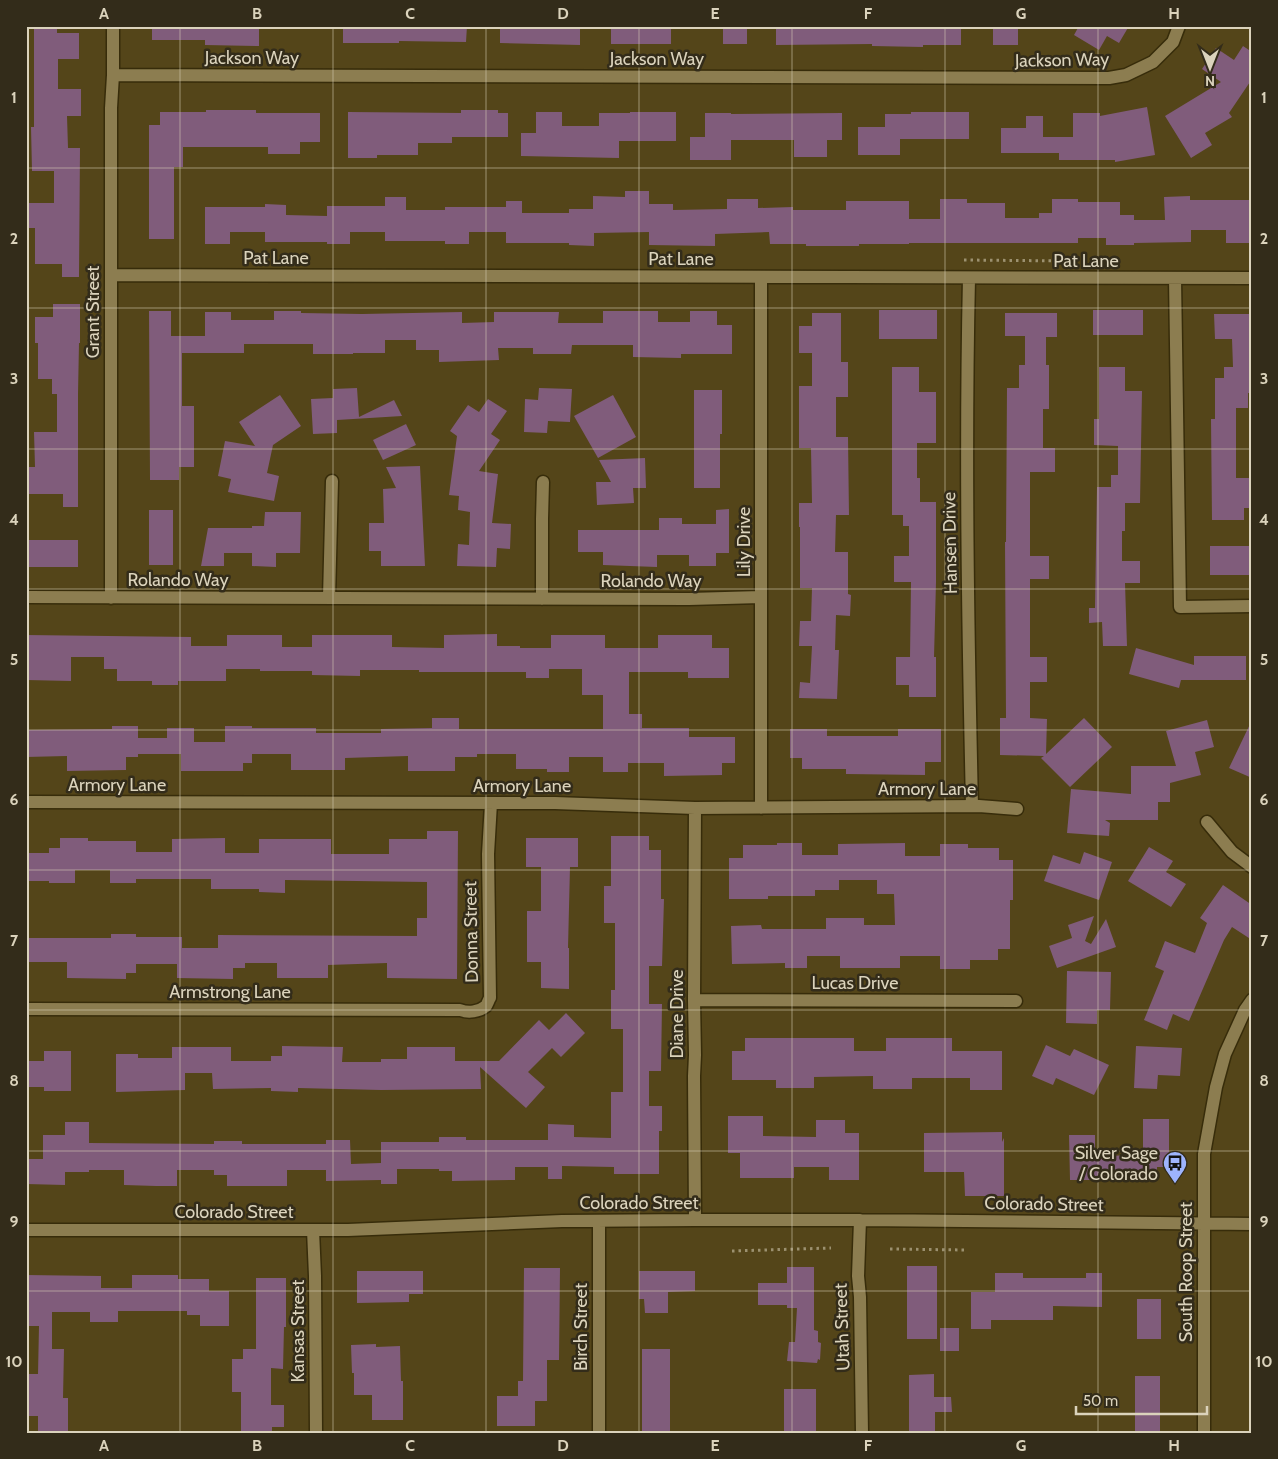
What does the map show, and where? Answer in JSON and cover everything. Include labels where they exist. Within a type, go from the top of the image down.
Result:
[{"type":"street","name":"Grant Street","points":[[111,598],[111,108],[113,26]]},
{"type":"street","name":"Jackson Way","points":[[113,75],[1109,78],[1126,75],[1153,62],[1173,42],[1179,26]]},
{"type":"street","name":"Pat Lane","points":[[111,275],[1252,278]]},
{"type":"street","name":"Lily Drive","points":[[761,277],[761,808]]},
{"type":"street","name":"Hansen Drive","points":[[969,278],[967,527],[972,806]]},
{"type":"street","points":[[1175,278],[1180,607],[1252,606]]},
{"type":"street","points":[[329,598],[332,481]]},
{"type":"street","points":[[542,599],[543,482]]},
{"type":"street","name":"Rolando Way","points":[[26,597],[542,599],[761,597]]},
{"type":"street","name":"Armory Lane","points":[[26,802],[555,803],[696,808],[979,806],[1017,809]]},
{"type":"street","name":"Donna Street","points":[[434,1010],[476,1011],[486,1005],[490,998],[488,854],[492,803]]},
{"type":"street","name":"Diane Drive","points":[[696,808],[694,1000],[696,1220]]},
{"type":"street","points":[[1207,822],[1232,852],[1252,867]]},
{"type":"street","name":"Lucas Drive","points":[[694,1000],[1016,1001]]},
{"type":"street","name":"South Roop Street","points":[[1204,1433],[1204,1154],[1216,1087],[1225,1054],[1252,1000]]},
{"type":"street","name":"Armstrong Lane","points":[[26,1009],[434,1010]]},
{"type":"street","name":"Colorado Street","points":[[26,1230],[348,1230],[562,1221],[696,1220],[1252,1224]]},
{"type":"street","name":"Utah Street","points":[[860,1220],[858,1276],[862,1433]]},
{"type":"street","name":"Birch Street","points":[[599,1221],[599,1433]]},
{"type":"street","name":"Kansas Street","points":[[313,1230],[316,1433]]},
{"type":"path","points":[[732,1251],[831,1248]]},
{"type":"path","points":[[890,1249],[966,1250]]},
{"type":"building","points":[[34,26],[57,26],[57,33],[79,33],[79,59],[58,59],[58,89],[81,89],[81,116],[67,116],[68,148],[80,148],[79,277],[62,277],[62,264],[35,264],[35,228],[28,228],[28,203],[54,203],[54,171],[32,171],[31,127],[34,127]]},
{"type":"building","points":[[152,26],[259,26],[259,46],[205,45],[205,40],[152,40]]},
{"type":"building","points":[[343,26],[467,26],[466,42],[399,41],[399,43],[343,43]]},
{"type":"building","points":[[500,26],[580,26],[580,45],[500,43]]},
{"type":"building","points":[[611,26],[671,26],[671,44],[611,44]]},
{"type":"building","points":[[723,26],[747,26],[747,44],[723,44]]},
{"type":"building","points":[[776,26],[961,26],[961,45],[923,45],[923,47],[872,46],[872,44],[776,45]]},
{"type":"building","points":[[993,26],[1018,26],[1018,45],[993,45]]},
{"type":"building","points":[[1079,26],[1129,26],[1119,43],[1107,36],[1099,50],[1074,35]]},
{"type":"building","points":[[1243,46],[1252,52],[1252,79],[1229,113],[1232,117],[1205,133],[1212,145],[1191,158],[1165,116],[1221,82],[1202,69],[1216,48],[1234,60]]},
{"type":"building","points":[[1147,107],[1155,155],[1115,162],[1115,160],[1059,160],[1059,153],[1001,153],[1001,128],[1026,128],[1026,116],[1043,116],[1043,137],[1073,137],[1073,113],[1100,113],[1100,116]]},
{"type":"building","points":[[206,110],[256,110],[256,113],[320,113],[320,142],[300,142],[300,154],[268,154],[268,147],[183,147],[183,167],[174,167],[174,239],[149,239],[149,125],[160,125],[160,112],[206,112]]},
{"type":"building","points":[[461,110],[498,110],[498,113],[508,113],[508,137],[452,137],[452,143],[418,143],[418,155],[377,155],[377,158],[348,158],[348,112],[461,113]]},
{"type":"building","points":[[536,112],[562,112],[562,126],[599,126],[599,113],[676,112],[676,141],[619,141],[619,158],[521,156],[521,133],[536,133]]},
{"type":"building","points":[[911,112],[969,112],[969,139],[900,139],[900,155],[858,155],[858,127],[885,127],[885,114],[911,114]]},
{"type":"building","points":[[705,113],[842,113],[842,140],[827,140],[827,157],[794,157],[794,140],[731,140],[731,160],[690,160],[690,137],[705,137]]},
{"type":"building","points":[[625,191],[649,191],[649,204],[673,204],[673,210],[727,209],[727,199],[758,199],[758,208],[793,207],[793,210],[846,210],[846,201],[909,201],[909,219],[940,219],[940,199],[967,199],[967,203],[1005,203],[1005,218],[1039,218],[1039,213],[1052,213],[1052,199],[1078,199],[1078,202],[1120,202],[1120,215],[1134,215],[1134,220],[1165,220],[1164,197],[1190,196],[1190,200],[1249,200],[1249,243],[1226,243],[1226,230],[1191,230],[1191,242],[1134,243],[1134,245],[1106,245],[1106,238],[1078,238],[1078,243],[909,243],[859,244],[859,246],[806,246],[806,244],[770,244],[769,232],[715,234],[715,246],[649,245],[649,232],[594,233],[594,246],[569,245],[569,243],[506,243],[506,232],[469,232],[469,244],[445,244],[445,241],[385,241],[385,232],[350,232],[350,244],[327,244],[327,242],[265,242],[265,232],[230,232],[230,244],[205,244],[205,207],[265,207],[265,204],[286,205],[286,215],[327,216],[327,206],[385,206],[385,197],[406,197],[406,210],[445,210],[445,207],[506,207],[506,201],[522,201],[522,213],[569,213],[569,209],[593,209],[593,196],[625,197]]},
{"type":"building","points":[[53,304],[80,304],[78,507],[63,507],[63,494],[26,494],[26,467],[35,467],[34,432],[57,432],[57,394],[52,394],[52,379],[38,379],[38,343],[35,343],[35,317],[53,317]]},
{"type":"building","points":[[879,310],[937,310],[937,339],[879,339]]},
{"type":"building","points":[[1093,310],[1143,310],[1143,335],[1093,335]]},
{"type":"building","points":[[149,311],[171,311],[171,336],[205,336],[205,312],[231,312],[231,320],[274,320],[274,311],[362,314],[462,312],[462,323],[494,322],[494,312],[559,312],[558,323],[603,323],[603,311],[658,311],[658,322],[690,322],[690,311],[717,311],[717,325],[732,325],[732,354],[681,354],[681,358],[633,357],[633,345],[572,345],[571,354],[533,354],[533,348],[498,348],[499,360],[439,362],[439,350],[416,350],[416,340],[385,340],[385,353],[313,354],[313,344],[244,344],[244,353],[182,353],[182,406],[194,406],[194,467],[179,467],[179,480],[150,480]]},
{"type":"building","points":[[812,313],[841,313],[841,362],[848,362],[848,397],[836,397],[836,437],[848,437],[849,515],[836,515],[835,552],[848,552],[848,594],[851,595],[850,616],[836,615],[835,650],[839,650],[837,699],[799,698],[800,682],[810,683],[812,646],[799,646],[800,621],[811,621],[812,588],[800,588],[799,503],[812,503],[811,448],[799,448],[799,386],[812,386],[812,353],[799,353],[799,326],[812,326]]},
{"type":"building","points":[[1005,313],[1057,313],[1057,337],[1046,337],[1046,365],[1049,365],[1049,409],[1043,409],[1043,448],[1055,448],[1055,472],[1030,472],[1030,556],[1049,556],[1049,579],[1030,579],[1030,657],[1047,657],[1047,682],[1030,682],[1030,718],[1047,719],[1046,754],[1084,718],[1112,747],[1070,787],[1041,758],[1044,756],[1000,755],[1000,718],[1006,718],[1005,542],[1007,388],[1019,388],[1019,365],[1025,365],[1025,336],[1005,336]]},
{"type":"building","points":[[1214,314],[1252,314],[1252,393],[1248,393],[1248,408],[1236,408],[1236,478],[1252,478],[1252,508],[1244,508],[1244,520],[1212,520],[1211,419],[1215,419],[1215,378],[1224,378],[1224,367],[1233,367],[1232,339],[1215,339]]},
{"type":"building","points":[[892,367],[919,367],[919,392],[936,392],[936,443],[917,443],[917,478],[920,478],[920,502],[936,502],[934,657],[936,657],[936,697],[909,697],[909,685],[896,685],[896,657],[910,657],[911,582],[894,582],[894,556],[909,556],[909,526],[903,526],[903,515],[892,515]]},
{"type":"building","points":[[1099,367],[1125,367],[1125,391],[1142,391],[1140,503],[1125,503],[1125,531],[1122,531],[1122,561],[1140,561],[1140,583],[1125,583],[1127,646],[1103,646],[1102,622],[1089,623],[1089,608],[1095,608],[1097,487],[1111,487],[1111,475],[1118,475],[1118,446],[1094,445],[1094,419],[1099,419]]},
{"type":"building","points":[[357,388],[359,417],[394,400],[402,416],[337,420],[337,433],[313,434],[311,399],[333,398],[333,389]]},
{"type":"building","points":[[539,388],[572,389],[570,422],[548,421],[547,433],[524,432],[525,399],[538,400]]},
{"type":"building","points":[[694,390],[722,390],[720,488],[694,488]]},
{"type":"building","points":[[280,395],[301,426],[273,445],[267,473],[279,476],[274,501],[228,492],[231,479],[218,476],[225,441],[255,446],[239,422]]},
{"type":"building","points":[[613,395],[636,437],[598,458],[574,416]]},
{"type":"building","points":[[488,399],[507,411],[491,434],[500,440],[479,471],[498,474],[492,523],[511,524],[510,549],[497,548],[496,567],[457,566],[458,544],[469,545],[470,512],[458,510],[459,496],[449,495],[457,436],[450,431],[468,405],[479,412]]},
{"type":"building","points":[[406,424],[416,445],[383,460],[373,440]]},
{"type":"building","points":[[645,458],[646,488],[633,488],[634,503],[597,505],[596,482],[611,482],[599,460]]},
{"type":"building","points":[[420,466],[425,566],[381,566],[381,551],[369,551],[369,523],[384,523],[383,489],[396,488],[386,467]]},
{"type":"building","points":[[729,509],[729,553],[716,553],[716,566],[689,566],[689,555],[657,555],[657,567],[603,565],[603,552],[578,552],[578,530],[659,530],[659,518],[682,518],[682,524],[716,524],[716,510]]},
{"type":"building","points":[[149,510],[173,510],[173,565],[149,565]]},
{"type":"building","points":[[265,512],[301,512],[300,553],[276,553],[276,567],[252,566],[252,553],[224,553],[224,566],[201,566],[208,528],[252,528],[252,526],[264,526]]},
{"type":"building","points":[[26,540],[78,540],[78,567],[26,567]]},
{"type":"building","points":[[1210,546],[1252,546],[1252,575],[1210,575]]},
{"type":"building","points":[[497,634],[497,646],[520,646],[520,648],[551,648],[551,635],[605,635],[605,648],[658,648],[658,635],[712,635],[712,648],[729,648],[729,678],[688,678],[688,672],[629,672],[629,714],[642,714],[642,728],[689,728],[689,737],[735,737],[735,763],[722,763],[722,775],[664,776],[664,763],[628,763],[628,772],[603,772],[603,757],[569,757],[569,772],[547,772],[547,769],[516,769],[516,754],[477,754],[477,757],[455,757],[455,771],[408,771],[408,756],[345,758],[345,770],[291,770],[291,754],[252,754],[252,763],[243,763],[243,771],[181,771],[181,754],[138,754],[138,757],[126,757],[126,770],[67,771],[67,756],[26,757],[26,730],[112,729],[112,726],[138,726],[138,738],[167,738],[167,728],[194,728],[194,742],[225,742],[225,726],[316,728],[316,733],[381,733],[381,729],[432,728],[432,718],[459,718],[459,729],[603,729],[603,695],[582,695],[582,669],[549,669],[549,678],[526,678],[526,672],[360,670],[360,676],[312,675],[312,671],[226,669],[226,681],[178,681],[178,685],[152,685],[152,681],[117,681],[117,669],[104,669],[104,657],[71,657],[71,681],[26,680],[26,635],[191,637],[191,646],[227,646],[227,635],[282,635],[282,647],[312,647],[312,635],[392,635],[392,647],[444,648],[444,635]]},
{"type":"building","points":[[1136,648],[1194,665],[1194,656],[1246,656],[1246,680],[1181,680],[1179,688],[1129,674]]},
{"type":"building","points":[[1207,720],[1214,747],[1195,752],[1201,775],[1170,783],[1170,802],[1158,802],[1158,820],[1105,820],[1110,823],[1109,836],[1067,833],[1071,789],[1131,794],[1131,766],[1176,766],[1166,731]]},
{"type":"building","points":[[1252,720],[1252,778],[1229,768]]},
{"type":"building","points":[[790,729],[827,729],[827,736],[898,736],[898,729],[941,729],[941,762],[925,762],[925,775],[846,774],[846,769],[802,769],[802,758],[790,758]]},
{"type":"building","points":[[427,831],[458,831],[457,979],[387,978],[387,963],[328,965],[328,978],[277,978],[277,963],[245,963],[245,968],[233,968],[233,979],[177,978],[177,964],[136,964],[136,973],[126,973],[126,979],[67,978],[67,962],[26,962],[26,938],[111,938],[111,934],[136,934],[136,937],[182,937],[182,948],[218,948],[218,935],[417,936],[417,918],[427,918],[427,882],[285,880],[285,893],[259,892],[259,889],[211,889],[211,879],[136,879],[136,883],[110,883],[110,870],[75,870],[75,883],[26,881],[26,853],[49,853],[49,848],[60,848],[60,838],[88,838],[88,841],[136,841],[136,852],[172,852],[172,839],[225,838],[225,853],[259,853],[259,839],[331,839],[331,854],[389,854],[389,839],[427,839]]},
{"type":"building","points":[[611,836],[649,836],[649,850],[661,850],[661,899],[664,899],[662,966],[649,966],[649,1004],[662,1004],[661,1071],[649,1071],[649,1106],[662,1106],[662,1131],[659,1131],[659,1174],[614,1174],[614,1167],[562,1166],[562,1179],[548,1179],[548,1167],[515,1167],[515,1180],[452,1181],[452,1171],[439,1171],[439,1169],[397,1169],[397,1184],[381,1184],[381,1180],[326,1181],[326,1170],[287,1170],[287,1186],[227,1186],[227,1175],[214,1175],[214,1170],[177,1170],[177,1186],[156,1186],[124,1185],[124,1170],[89,1170],[89,1172],[65,1172],[65,1185],[26,1184],[26,1159],[43,1159],[43,1135],[65,1135],[65,1122],[89,1122],[89,1143],[214,1144],[214,1141],[242,1141],[242,1144],[326,1144],[326,1140],[350,1140],[351,1164],[381,1163],[381,1142],[439,1142],[439,1137],[466,1137],[466,1140],[548,1140],[548,1124],[574,1125],[574,1137],[611,1138],[611,1092],[623,1092],[623,1029],[611,1029],[611,990],[615,990],[615,923],[604,923],[604,886],[611,886]]},
{"type":"building","points":[[526,838],[578,838],[578,867],[570,867],[569,989],[541,988],[541,962],[527,962],[527,911],[541,911],[541,867],[526,867]]},
{"type":"building","points":[[777,843],[802,843],[802,855],[838,855],[838,844],[905,843],[905,856],[940,856],[940,844],[968,844],[968,848],[999,848],[999,860],[1013,860],[1013,900],[1010,900],[1010,949],[998,949],[998,960],[970,960],[970,969],[940,969],[940,956],[900,956],[900,968],[840,968],[840,956],[807,956],[807,968],[785,968],[785,963],[732,964],[731,926],[761,925],[762,929],[826,929],[826,918],[864,918],[864,925],[895,925],[894,894],[877,894],[877,880],[839,880],[839,890],[815,890],[815,896],[768,896],[768,899],[729,899],[729,858],[743,858],[743,845],[777,845]]},
{"type":"building","points":[[1149,847],[1173,861],[1166,872],[1186,884],[1171,907],[1128,881]]},
{"type":"building","points":[[1084,852],[1112,862],[1099,900],[1044,881],[1053,855],[1080,864]]},
{"type":"building","points":[[1223,885],[1252,905],[1252,940],[1232,927],[1224,940],[1189,1021],[1173,1014],[1167,1030],[1144,1020],[1164,971],[1155,967],[1165,941],[1195,953],[1207,923],[1200,918]]},
{"type":"building","points":[[1094,916],[1085,941],[1091,944],[1106,919],[1116,947],[1057,968],[1049,946],[1072,938],[1068,925]]},
{"type":"building","points":[[1067,971],[1111,972],[1110,1010],[1097,1010],[1097,1024],[1066,1023]]},
{"type":"building","points":[[566,1013],[585,1033],[561,1057],[552,1048],[528,1072],[545,1087],[526,1108],[480,1067],[481,1089],[381,1090],[298,1088],[298,1092],[271,1091],[271,1088],[213,1089],[212,1073],[185,1073],[185,1090],[116,1092],[116,1054],[138,1054],[138,1058],[172,1058],[172,1047],[231,1047],[231,1061],[271,1061],[271,1056],[282,1056],[282,1046],[343,1047],[342,1062],[381,1062],[381,1059],[407,1059],[407,1047],[455,1047],[455,1061],[499,1061],[539,1020],[549,1030]]},
{"type":"building","points":[[745,1038],[854,1038],[854,1051],[886,1051],[886,1038],[952,1038],[952,1051],[1002,1051],[1002,1090],[970,1090],[970,1078],[912,1078],[912,1089],[873,1089],[873,1076],[814,1077],[814,1088],[776,1088],[776,1080],[732,1080],[732,1051],[745,1051]]},
{"type":"building","points":[[1046,1045],[1070,1056],[1074,1049],[1109,1065],[1094,1095],[1056,1078],[1053,1085],[1032,1076]]},
{"type":"building","points":[[1136,1046],[1182,1048],[1180,1076],[1158,1075],[1157,1089],[1134,1088]]},
{"type":"building","points":[[44,1051],[71,1051],[71,1091],[44,1091],[44,1087],[26,1087],[26,1061],[44,1061]]},
{"type":"building","points":[[728,1116],[763,1116],[763,1136],[816,1137],[816,1120],[845,1120],[845,1133],[859,1133],[859,1180],[829,1180],[829,1167],[794,1167],[794,1178],[740,1178],[740,1153],[728,1153]]},
{"type":"building","points":[[1143,1119],[1169,1119],[1169,1167],[1157,1167],[1157,1180],[1070,1180],[1069,1135],[1095,1135],[1095,1157],[1143,1154]]},
{"type":"building","points":[[1002,1132],[1002,1142],[1004,1138],[1004,1196],[965,1196],[964,1172],[924,1172],[924,1133]]},
{"type":"building","points":[[907,1266],[937,1266],[937,1339],[907,1339]]},
{"type":"building","points":[[787,1267],[814,1267],[814,1330],[818,1331],[818,1342],[821,1343],[820,1360],[818,1359],[817,1363],[787,1361],[789,1342],[795,1342],[797,1308],[787,1308],[787,1305],[758,1305],[758,1283],[787,1283]]},
{"type":"building","points":[[524,1268],[560,1268],[559,1360],[547,1360],[547,1401],[535,1401],[535,1426],[497,1426],[497,1396],[518,1396],[518,1381],[523,1381]]},
{"type":"building","points":[[357,1271],[423,1271],[423,1294],[409,1294],[409,1302],[357,1303]]},
{"type":"building","points":[[639,1271],[695,1271],[695,1291],[668,1292],[668,1313],[645,1313],[644,1299],[639,1299]]},
{"type":"building","points":[[995,1273],[1023,1273],[1023,1278],[1086,1278],[1086,1273],[1102,1273],[1102,1307],[1053,1306],[1053,1320],[991,1320],[991,1329],[971,1329],[971,1292],[995,1292]]},
{"type":"building","points":[[26,1275],[101,1276],[101,1288],[132,1288],[132,1275],[178,1275],[178,1279],[209,1279],[209,1291],[229,1291],[229,1326],[200,1326],[200,1315],[187,1315],[187,1311],[118,1311],[118,1322],[90,1322],[90,1312],[52,1312],[52,1349],[64,1349],[63,1398],[68,1398],[68,1433],[38,1433],[38,1416],[26,1416],[26,1374],[38,1374],[39,1326],[26,1326]]},
{"type":"building","points":[[256,1278],[286,1278],[286,1327],[284,1327],[283,1369],[271,1368],[271,1405],[284,1405],[284,1427],[272,1427],[272,1433],[241,1433],[241,1392],[232,1392],[232,1359],[243,1359],[243,1349],[256,1349]]},
{"type":"building","points":[[1137,1299],[1161,1299],[1161,1339],[1137,1339]]},
{"type":"building","points":[[940,1328],[959,1328],[959,1351],[940,1351]]},
{"type":"building","points":[[376,1344],[376,1347],[400,1346],[401,1381],[403,1381],[403,1420],[372,1420],[372,1395],[354,1395],[351,1345]]},
{"type":"building","points":[[642,1349],[670,1349],[670,1433],[642,1433]]},
{"type":"building","points":[[934,1374],[934,1397],[951,1397],[952,1412],[935,1412],[935,1433],[909,1433],[909,1375]]},
{"type":"building","points":[[1135,1376],[1160,1376],[1160,1433],[1135,1433]]},
{"type":"building","points":[[784,1389],[816,1389],[816,1432],[784,1432]]},
{"type":"place","name":"Silver Sage / Colorado","points":[[1175,1184]]}]
